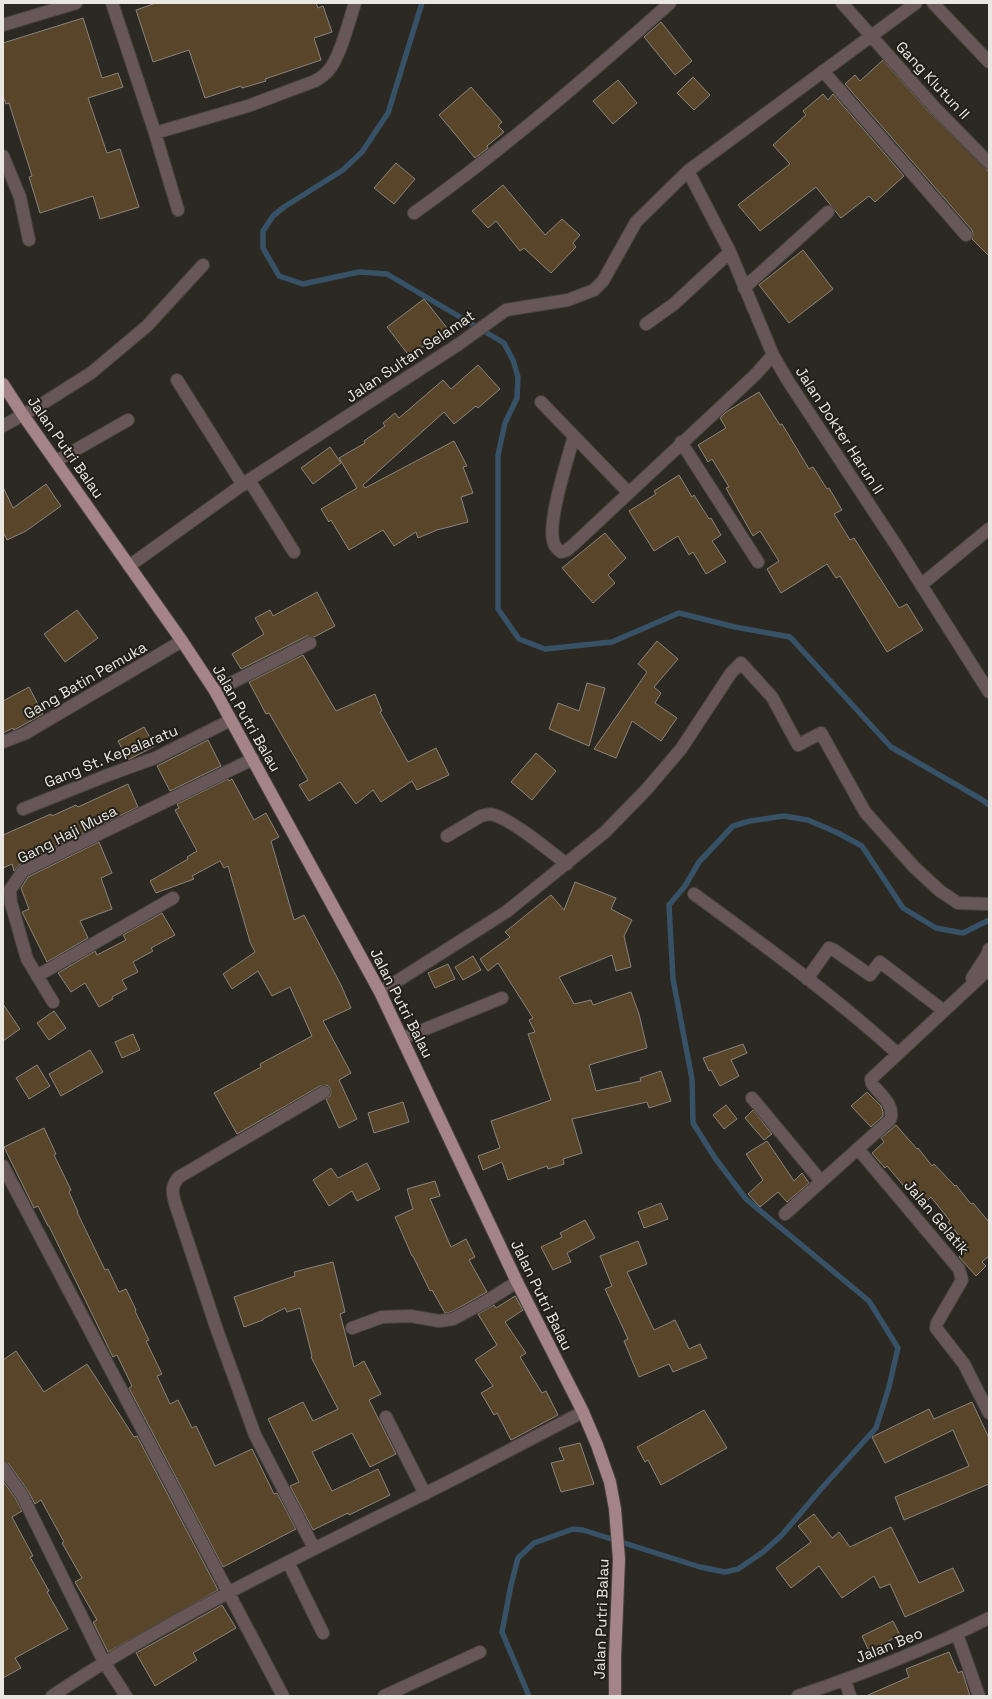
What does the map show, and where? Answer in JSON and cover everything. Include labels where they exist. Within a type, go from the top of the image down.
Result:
[{"type":"main road","name":"Jalan Putri Balau","points":[[3,384],[23,415],[182,641],[215,691],[380,992],[517,1282],[583,1412],[610,1482],[616,1509],[620,1559],[615,1658],[615,1696]]},
{"type":"street","points":[[3,25],[76,3]]},
{"type":"street","points":[[112,3],[155,133],[178,210]]},
{"type":"street","points":[[155,133],[248,106],[316,81],[329,71],[335,60],[355,3]]},
{"type":"street","points":[[414,213],[466,176],[573,87],[670,3]]},
{"type":"street","name":"Gang Klutun II","points":[[842,3],[934,107],[989,163]]},
{"type":"street","name":"Jalan Sultan Selamat","points":[[129,566],[246,482],[459,344],[506,310],[568,300],[594,290],[603,281],[636,222],[688,171],[916,3]]},
{"type":"street","points":[[933,3],[989,62]]},
{"type":"street","points":[[823,71],[966,235]]},
{"type":"street","points":[[3,156],[20,197],[28,240]]},
{"type":"street","name":"Jalan Dokter Harun II","points":[[688,171],[730,252],[773,355],[788,381],[989,692]]},
{"type":"street","points":[[744,288],[828,212]]},
{"type":"street","points":[[646,324],[674,304],[730,252]]},
{"type":"street","points":[[3,426],[91,373],[147,326],[203,265]]},
{"type":"street","points":[[574,436],[552,530],[552,538],[555,547],[561,552],[567,550],[681,442],[755,375],[773,355]]},
{"type":"street","points":[[177,380],[294,552]]},
{"type":"street","points":[[541,402],[628,492]]},
{"type":"street","points":[[56,461],[128,420]]},
{"type":"street","points":[[681,442],[758,562]]},
{"type":"street","points":[[921,586],[989,528]]},
{"type":"street","name":"Gang Batin Pemuka","points":[[3,742],[26,733],[182,641]]},
{"type":"street","points":[[215,691],[310,643]]},
{"type":"street","points":[[380,992],[506,912],[605,832],[646,790],[681,749],[730,673],[741,663],[772,697],[798,745],[821,733],[865,812],[924,878],[958,903],[989,904]]},
{"type":"street","name":"Gang St. Kepalaratu","points":[[23,809],[155,758],[231,720]]},
{"type":"street","name":"Gang Haji Musa","points":[[53,1002],[27,960],[11,903],[10,890],[23,871],[253,759]]},
{"type":"street","points":[[447,836],[482,816],[488,814],[494,815],[517,828],[567,864]]},
{"type":"street","points":[[694,894],[807,978],[868,1027],[898,1054]]},
{"type":"street","points":[[37,976],[173,898]]},
{"type":"street","points":[[807,978],[829,948],[870,975],[880,962],[944,1011]]},
{"type":"street","points":[[957,998],[977,971],[989,949]]},
{"type":"street","points":[[785,1214],[890,1120],[892,1115],[891,1108],[872,1084],[871,1079],[989,969]]},
{"type":"street","points":[[403,1038],[502,998]]},
{"type":"street","points":[[314,1548],[255,1434],[207,1300],[175,1203],[172,1189],[173,1183],[179,1177],[324,1092]]},
{"type":"street","points":[[752,1098],[821,1182]]},
{"type":"street","name":"Jalan Gelatik","points":[[858,1149],[959,1269],[962,1280],[937,1323],[936,1328],[954,1350],[975,1383],[989,1413]]},
{"type":"street","points":[[3,1166],[283,1696]]},
{"type":"street","points":[[352,1328],[382,1317],[411,1316],[440,1321],[453,1319],[485,1302],[517,1282]]},
{"type":"street","points":[[52,1696],[104,1662],[229,1592],[314,1548],[426,1494],[583,1412]]},
{"type":"street","points":[[386,1417],[426,1494]]},
{"type":"street","points":[[3,1468],[22,1495],[104,1662],[126,1696]]},
{"type":"street","points":[[288,1562],[322,1632]]},
{"type":"street","name":"Jalan Beo","points":[[798,1696],[845,1680],[957,1634],[989,1618]]},
{"type":"street","points":[[957,1634],[979,1696]]},
{"type":"street","points":[[384,1696],[480,1652]]},
{"type":"street","points":[[845,1680],[850,1696]]},
{"type":"building","points":[[156,3],[316,3],[318,8],[323,6],[332,32],[314,38],[321,60],[265,79],[266,81],[242,88],[241,86],[205,98],[189,50],[153,62],[136,10]]},
{"type":"building","points":[[83,18],[102,78],[118,73],[123,87],[88,98],[107,153],[120,149],[139,207],[100,219],[93,196],[40,213],[29,177],[32,176],[9,103],[6,104],[3,96],[3,43]]},
{"type":"building","points":[[661,22],[692,61],[675,75],[644,37]]},
{"type":"building","points":[[883,60],[929,112],[989,172],[989,256],[972,239],[972,230],[845,84],[855,75],[860,81]]},
{"type":"building","points":[[693,77],[710,95],[694,110],[677,93]]},
{"type":"building","points":[[618,80],[637,103],[613,124],[593,101]]},
{"type":"building","points":[[471,87],[502,122],[498,126],[504,132],[487,146],[488,148],[475,158],[439,115]]},
{"type":"building","points":[[823,94],[828,100],[833,94],[904,176],[875,202],[869,196],[841,218],[816,187],[760,231],[738,205],[790,164],[773,145],[806,115],[803,111]]},
{"type":"building","points":[[396,163],[415,179],[394,204],[374,188]]},
{"type":"building","points":[[503,185],[545,235],[562,219],[580,235],[573,243],[576,247],[551,273],[524,248],[520,251],[496,221],[488,228],[472,211]]},
{"type":"building","points":[[803,250],[833,289],[789,323],[759,285]]},
{"type":"building","points":[[424,299],[447,328],[410,357],[387,327]]},
{"type":"building","points":[[478,365],[500,389],[478,408],[476,406],[454,424],[444,412],[363,485],[365,488],[454,441],[467,466],[463,467],[473,493],[461,497],[468,522],[437,530],[418,538],[416,532],[394,546],[383,530],[349,550],[331,520],[329,522],[321,509],[357,488],[339,458],[365,443],[364,441],[385,426],[383,423],[395,413],[399,418],[443,380],[451,389]]},
{"type":"building","points":[[759,392],[780,425],[782,424],[809,469],[813,467],[827,489],[829,488],[842,510],[834,514],[850,540],[854,538],[899,608],[907,604],[923,630],[887,652],[840,576],[836,578],[827,564],[781,593],[767,569],[779,561],[760,531],[753,536],[726,488],[729,487],[712,459],[708,462],[698,445],[726,428],[720,418],[726,412]]},
{"type":"building","points":[[330,447],[341,463],[313,484],[301,468]]},
{"type":"building","points":[[679,475],[692,497],[694,495],[709,519],[711,518],[721,535],[712,541],[726,562],[706,574],[693,552],[689,555],[678,536],[654,551],[629,511],[656,494],[654,491]]},
{"type":"building","points":[[46,484],[61,506],[26,531],[7,540],[3,532],[3,487],[13,508]]},
{"type":"building","points":[[605,533],[626,558],[608,575],[615,583],[593,603],[562,568]]},
{"type":"building","points":[[317,592],[335,626],[314,637],[307,636],[241,669],[232,654],[264,634],[255,618],[270,610],[273,616]]},
{"type":"building","points":[[77,610],[98,638],[65,662],[44,634]]},
{"type":"building","points":[[657,641],[678,659],[654,687],[661,693],[655,703],[677,718],[661,741],[632,721],[616,758],[594,749],[647,672],[638,664]]},
{"type":"building","points":[[303,655],[336,711],[375,694],[382,711],[380,712],[408,762],[436,748],[449,775],[417,790],[412,781],[381,802],[373,790],[356,804],[340,782],[309,801],[299,785],[308,780],[269,713],[266,714],[249,682]]},
{"type":"building","points":[[587,683],[605,688],[589,746],[549,729],[558,703],[579,711]]},
{"type":"building","points":[[29,687],[43,714],[14,730],[13,728],[3,733],[3,701]]},
{"type":"building","points":[[144,727],[155,746],[128,760],[118,741]]},
{"type":"building","points":[[208,740],[221,766],[170,791],[157,766]]},
{"type":"building","points":[[536,753],[556,771],[532,800],[511,782]]},
{"type":"building","points":[[228,779],[229,781],[232,779],[254,820],[266,813],[279,837],[271,841],[294,920],[304,915],[341,985],[351,1008],[323,1021],[351,1073],[339,1080],[357,1119],[339,1128],[326,1099],[330,1096],[331,1092],[327,1085],[320,1086],[237,1134],[214,1093],[261,1067],[260,1064],[312,1036],[290,987],[272,996],[258,971],[232,989],[223,974],[255,952],[250,942],[228,866],[224,868],[220,861],[192,876],[194,879],[156,893],[150,881],[188,859],[187,857],[197,851],[175,810],[179,808],[177,804]]},
{"type":"building","points":[[128,784],[138,807],[20,864],[14,871],[12,864],[3,868],[3,835],[51,814],[52,816],[76,805],[78,807]]},
{"type":"building","points":[[99,842],[112,873],[101,878],[112,909],[80,921],[88,938],[47,962],[22,912],[29,909],[21,888],[28,877]]},
{"type":"building","points":[[575,882],[616,898],[611,909],[632,920],[624,936],[631,967],[616,971],[612,955],[559,977],[574,1004],[591,1000],[593,1005],[631,992],[639,1014],[647,1048],[589,1065],[596,1091],[641,1081],[640,1078],[661,1071],[671,1101],[649,1108],[647,1102],[572,1119],[582,1153],[563,1159],[564,1164],[548,1169],[547,1166],[508,1180],[502,1162],[483,1170],[478,1156],[500,1148],[491,1121],[551,1100],[528,1034],[535,1032],[529,1020],[533,1018],[498,963],[488,971],[480,959],[510,937],[505,932],[551,895],[564,910]]},
{"type":"building","points":[[162,913],[175,935],[151,948],[153,951],[133,962],[138,972],[122,980],[127,989],[112,997],[113,999],[99,1007],[85,983],[71,992],[58,973],[95,951],[97,955],[126,940],[123,935]]},
{"type":"building","points":[[473,956],[481,970],[463,980],[455,967]]},
{"type":"building","points":[[448,964],[455,979],[435,988],[428,973]]},
{"type":"building","points":[[3,1004],[20,1029],[3,1041]]},
{"type":"building","points":[[54,1011],[66,1028],[49,1040],[37,1023]]},
{"type":"building","points":[[133,1034],[140,1050],[122,1058],[115,1042]]},
{"type":"building","points":[[743,1044],[747,1053],[731,1060],[739,1076],[720,1086],[711,1070],[709,1071],[703,1058]]},
{"type":"building","points":[[90,1050],[103,1072],[61,1096],[49,1074]]},
{"type":"building","points":[[37,1065],[50,1086],[29,1099],[16,1078]]},
{"type":"building","points":[[867,1092],[881,1106],[883,1112],[883,1116],[871,1127],[851,1106]]},
{"type":"building","points":[[403,1102],[409,1122],[374,1133],[368,1113]]},
{"type":"building","points":[[726,1105],[737,1119],[724,1129],[713,1115]]},
{"type":"building","points":[[753,1110],[772,1134],[764,1140],[745,1118]]},
{"type":"building","points":[[896,1125],[917,1149],[918,1148],[932,1166],[934,1164],[955,1186],[956,1185],[971,1204],[973,1203],[989,1222],[989,1256],[982,1262],[986,1266],[976,1276],[959,1257],[968,1247],[948,1222],[950,1221],[931,1197],[925,1203],[907,1182],[903,1185],[887,1166],[885,1168],[872,1153],[884,1142],[881,1138]]},
{"type":"building","points":[[44,1128],[56,1154],[54,1155],[71,1190],[69,1192],[77,1212],[105,1270],[108,1269],[119,1292],[126,1289],[136,1310],[135,1311],[149,1340],[146,1341],[162,1374],[157,1376],[170,1404],[178,1400],[192,1428],[196,1426],[215,1466],[252,1449],[274,1494],[277,1493],[296,1529],[223,1567],[129,1388],[132,1386],[117,1355],[113,1357],[49,1226],[38,1206],[34,1208],[4,1147]]},
{"type":"building","points":[[767,1141],[794,1181],[802,1173],[809,1183],[787,1202],[778,1192],[760,1207],[748,1194],[763,1180],[746,1154]]},
{"type":"building","points":[[367,1163],[380,1189],[357,1201],[352,1191],[329,1206],[313,1180],[331,1168],[338,1178]]},
{"type":"building","points":[[435,1181],[440,1196],[430,1199],[451,1247],[466,1239],[475,1257],[469,1260],[487,1292],[451,1312],[445,1313],[432,1290],[430,1291],[412,1256],[395,1217],[413,1209],[407,1189]]},
{"type":"building","points":[[661,1203],[668,1219],[644,1228],[638,1212]]},
{"type":"building","points":[[585,1220],[595,1238],[567,1253],[571,1262],[553,1270],[541,1247],[562,1237],[560,1233]]},
{"type":"building","points":[[638,1241],[647,1264],[627,1272],[654,1330],[675,1320],[689,1349],[700,1344],[707,1358],[673,1372],[669,1364],[639,1377],[624,1341],[628,1339],[605,1289],[612,1286],[600,1256]]},
{"type":"building","points":[[333,1262],[345,1312],[340,1314],[354,1367],[364,1361],[381,1394],[369,1400],[396,1454],[370,1467],[352,1433],[312,1452],[332,1491],[378,1469],[390,1495],[349,1515],[348,1513],[313,1530],[290,1486],[299,1482],[268,1419],[303,1402],[313,1421],[338,1409],[311,1357],[300,1308],[287,1312],[285,1308],[263,1320],[244,1327],[234,1297],[295,1276],[294,1272]]},
{"type":"building","points":[[515,1296],[523,1310],[505,1322],[526,1353],[520,1357],[542,1393],[546,1391],[558,1415],[511,1440],[497,1413],[494,1415],[481,1393],[493,1386],[475,1360],[497,1345],[478,1314],[494,1305],[496,1308]]},
{"type":"building","points":[[16,1351],[44,1392],[87,1364],[134,1437],[137,1436],[218,1590],[108,1652],[93,1622],[97,1620],[75,1582],[82,1578],[62,1543],[64,1542],[41,1500],[35,1504],[28,1491],[9,1464],[3,1461],[3,1360]]},
{"type":"building","points":[[972,1402],[989,1438],[989,1484],[904,1520],[895,1497],[969,1466],[953,1430],[885,1463],[872,1437],[929,1409],[934,1419]]},
{"type":"building","points":[[704,1410],[727,1448],[661,1485],[648,1460],[645,1462],[637,1447]]},
{"type":"building","points":[[580,1443],[594,1484],[561,1492],[551,1463],[564,1460],[559,1448]]},
{"type":"building","points":[[3,1481],[16,1499],[22,1511],[12,1517],[33,1556],[30,1557],[49,1591],[47,1592],[68,1629],[15,1658],[21,1668],[3,1678]]},
{"type":"building","points":[[814,1514],[832,1538],[839,1532],[850,1547],[891,1527],[919,1583],[953,1568],[964,1591],[905,1617],[890,1584],[880,1588],[874,1576],[842,1598],[819,1566],[791,1588],[776,1568],[811,1542],[798,1526]]},
{"type":"building","points":[[222,1605],[236,1628],[193,1653],[197,1660],[155,1686],[136,1653]]},
{"type":"building","points":[[893,1621],[900,1635],[869,1651],[862,1636]]},
{"type":"building","points":[[949,1652],[958,1673],[962,1671],[970,1696],[866,1696],[909,1677],[906,1669]]},
{"type":"waterway","points":[[422,3],[388,113],[362,152],[343,170],[284,207],[273,216],[263,231],[263,248],[279,276],[303,284],[359,272],[387,274],[504,343],[513,360],[518,377],[517,398],[505,423],[498,455],[498,609],[519,639],[545,649],[612,642],[679,613],[735,627],[790,637],[891,747],[989,805]]},
{"type":"waterway","points":[[529,1696],[502,1632],[518,1558],[534,1543],[573,1529],[583,1530],[700,1567],[725,1572],[738,1569],[763,1552],[782,1535],[876,1428],[889,1387],[898,1348],[869,1301],[746,1199],[715,1158],[693,1123],[692,1079],[673,979],[669,905],[685,886],[699,862],[733,826],[750,821],[784,816],[808,820],[838,833],[862,846],[903,908],[936,928],[963,933],[989,920]]}]
